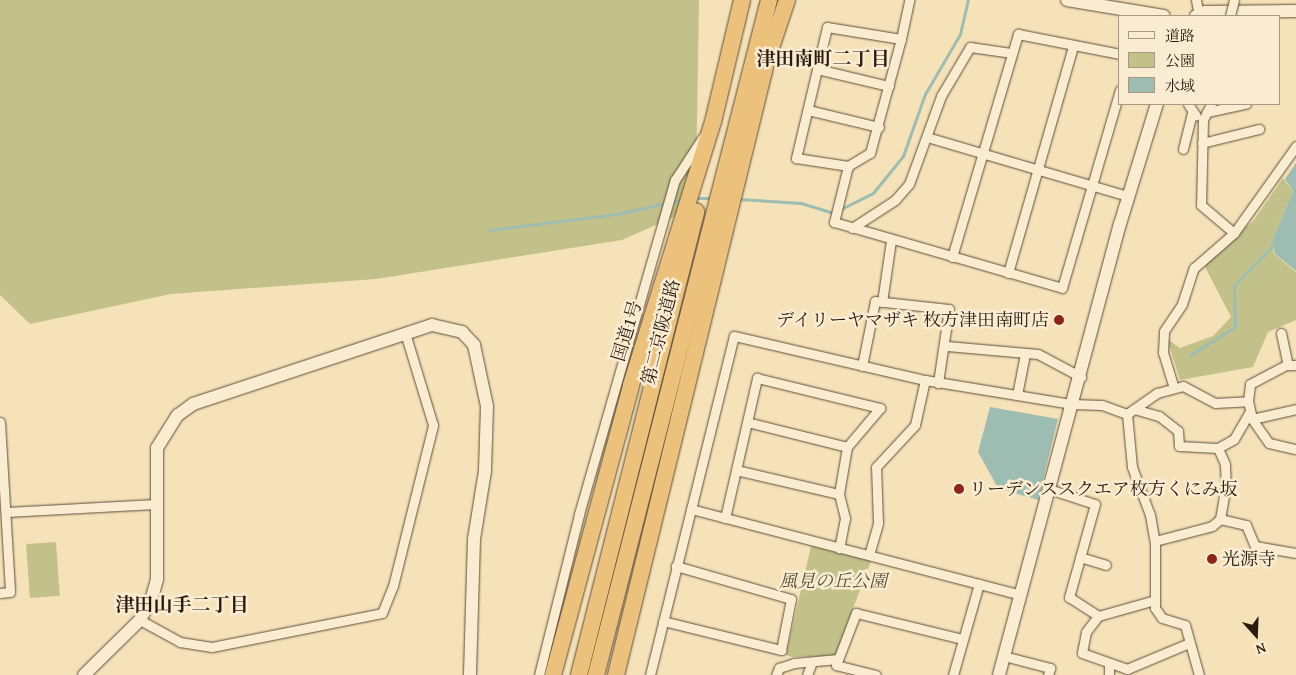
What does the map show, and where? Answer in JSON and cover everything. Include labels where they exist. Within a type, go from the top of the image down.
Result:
[{"type":"highway","name":"国道1号","points":[[553,675],[631,385],[713,122],[732,53],[742,0]]},
{"type":"highway","name":"第二京阪道路","points":[[579,675],[732,53],[750,0]]},
{"type":"highway","name":"第二京阪道路","points":[[596,675],[769,0]]},
{"type":"highway","points":[[616,675],[766,63],[787,0]]},
{"type":"street","points":[[901,39],[827,27],[796,158],[848,166],[870,152],[879,127],[901,39],[909,0]]},
{"type":"street","points":[[1067,0],[1158,15]]},
{"type":"street","points":[[1196,0],[1197,15]]},
{"type":"street","points":[[1230,15],[1234,0]]},
{"type":"street","points":[[1217,15],[1296,11]]},
{"type":"street","points":[[952,257],[1018,34],[1118,54]]},
{"type":"street","points":[[1008,273],[1073,46]]},
{"type":"street","points":[[852,228],[895,200],[909,184],[941,96],[970,47],[1011,53]]},
{"type":"street","points":[[817,69],[889,86]]},
{"type":"street","points":[[848,166],[834,222],[1062,288],[1066,284],[1118,97]]},
{"type":"street","points":[[999,675],[1072,404],[1081,377],[1128,196],[1157,105]]},
{"type":"street","points":[[1183,149],[1192,113],[1188,105]]},
{"type":"street","points":[[1192,113],[1241,105]]},
{"type":"street","points":[[808,110],[879,127]]},
{"type":"street","points":[[1207,112],[1202,143],[1201,205],[1234,233]]},
{"type":"street","points":[[539,675],[579,514],[675,180],[713,122]]},
{"type":"street","points":[[1202,143],[1259,129]]},
{"type":"street","points":[[927,137],[1128,196]]},
{"type":"street","points":[[1248,401],[1215,403],[1173,385],[1163,352],[1164,331],[1182,304],[1194,268],[1234,233],[1296,146]]},
{"type":"street","points":[[882,302],[891,240]]},
{"type":"street","points":[[862,366],[875,302],[949,309],[947,346],[938,383]]},
{"type":"street","points":[[84,675],[140,620],[157,579],[157,448],[178,415],[193,404],[406,333],[449,326],[474,345],[481,365],[488,440],[474,539],[470,675]]},
{"type":"street","points":[[140,620],[180,642],[212,647],[382,613],[393,586],[433,424],[406,333]]},
{"type":"street","points":[[1281,333],[1292,365],[1250,384],[1248,401],[1251,416],[1269,442],[1296,449]]},
{"type":"street","points":[[650,675],[734,336],[938,383],[1072,404],[1102,405],[1160,416],[1178,431],[1180,446],[1218,448],[1234,439],[1251,416],[1296,409]]},
{"type":"street","points":[[947,346],[1038,354],[1081,377]]},
{"type":"street","points":[[1017,395],[1025,354]]},
{"type":"street","points":[[725,518],[757,378],[880,408],[847,447],[839,494],[845,518],[839,548]]},
{"type":"street","points":[[869,555],[878,523],[876,467],[915,424],[925,380]]},
{"type":"street","points":[[1130,411],[1173,385]]},
{"type":"street","points":[[1130,411],[1132,467],[1150,515],[1155,542],[1155,600],[1162,618],[1185,625],[1199,675]]},
{"type":"street","points":[[0,422],[10,592],[0,593]]},
{"type":"street","points":[[747,422],[847,447]]},
{"type":"street","points":[[1155,542],[1212,526],[1220,519],[1226,478],[1218,448]]},
{"type":"street","points":[[736,470],[839,494]]},
{"type":"street","points":[[1049,489],[1095,504],[1069,597],[1098,616]]},
{"type":"street","points":[[6,512],[156,504]]},
{"type":"street","points":[[691,509],[1021,595]]},
{"type":"street","points":[[1220,519],[1246,526],[1255,546],[1296,553]]},
{"type":"street","points":[[1080,557],[1106,565]]},
{"type":"street","points":[[663,621],[781,650],[792,599],[676,566]]},
{"type":"street","points":[[953,675],[979,584]]},
{"type":"street","points":[[1155,600],[1098,616],[1086,632],[1082,653],[1127,669],[1146,664],[1189,643]]},
{"type":"street","points":[[876,675],[836,665],[856,613],[963,639]]},
{"type":"street","points":[[1004,656],[1050,668],[1048,675]]},
{"type":"street","points":[[776,675],[779,668],[838,659]]},
{"type":"street","points":[[807,675],[812,662]]},
{"type":"street","points":[[1109,663],[1109,675]]},
{"type":"green space","points":[[0,0],[699,0],[696,182],[676,216],[622,240],[376,279],[171,294],[30,324],[0,295]]},
{"type":"green space","points":[[1283,178],[1293,191],[1272,241],[1274,254],[1296,272],[1296,320],[1268,332],[1253,367],[1180,380],[1167,339],[1180,348],[1213,336],[1231,317],[1203,263],[1253,221]]},
{"type":"green space","points":[[56,542],[60,596],[30,598],[26,544]]},
{"type":"green space","name":"風見の丘公園","points":[[811,546],[871,561],[835,656],[792,657],[786,655]]},
{"type":"water","points":[[1296,163],[1296,271],[1275,254],[1272,241],[1293,191],[1285,179]]},
{"type":"water","points":[[990,407],[1058,419],[1038,500],[998,488],[978,452]]},
{"type":"waterway","points":[[738,199],[801,203],[833,213],[873,193],[903,156],[925,94],[960,34],[968,0]]},
{"type":"waterway","points":[[695,198],[714,198]]},
{"type":"waterway","points":[[490,230],[617,214],[684,199]]},
{"type":"waterway","points":[[1190,355],[1235,327],[1234,286],[1273,245]]},
{"type":"place","name":"デイリーヤマザキ 枚方津田南町店","points":[[1059,320]]},
{"type":"place","name":"リーデンススクエア枚方くにみ坂","points":[[959,489]]},
{"type":"place","name":"光源寺","points":[[1212,559]]},
{"type":"district","name":"津田南町二丁目","points":[[823,59]]},
{"type":"district","name":"津田山手二丁目","points":[[182,605]]}]
